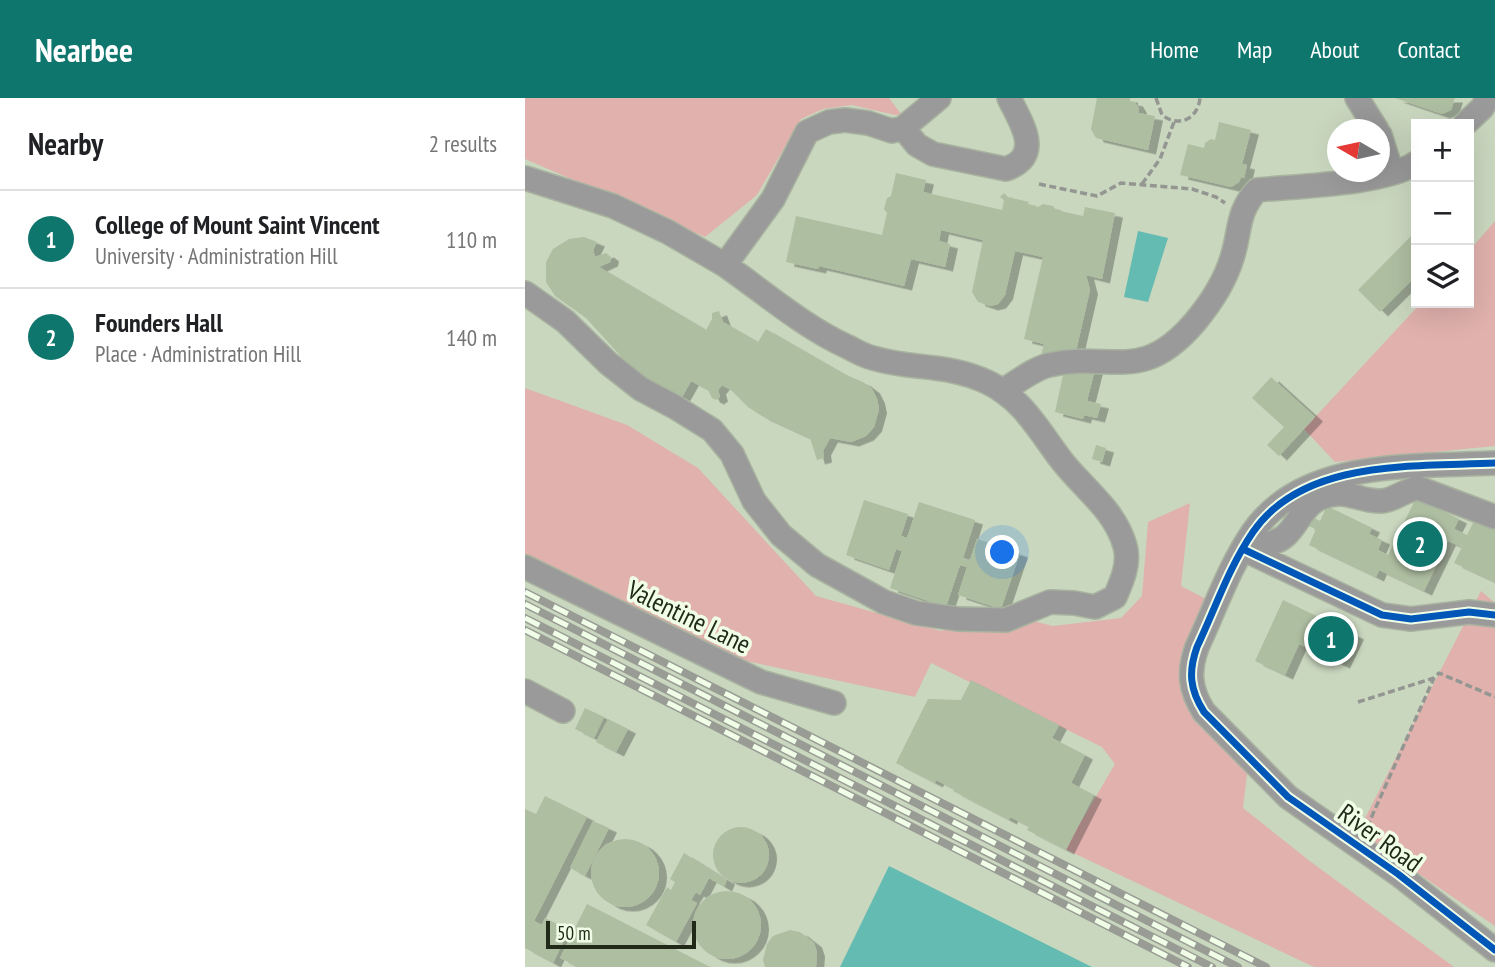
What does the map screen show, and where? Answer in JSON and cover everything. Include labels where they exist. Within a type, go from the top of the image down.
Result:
[{"type":"street","points":[[725,265],[773,199],[807,132],[829,122],[845,120],[868,123],[892,131],[903,128],[939,98]]},
{"type":"street","points":[[903,128],[917,145],[933,154],[1006,169],[1021,160],[1027,150],[1028,139],[1009,98]]},
{"type":"street","points":[[1357,98],[1370,119]]},
{"type":"street","points":[[1470,119],[1488,98]]},
{"type":"street","points":[[1002,391],[1045,366],[1072,361],[1130,364],[1150,359],[1172,345],[1195,323],[1218,290],[1232,259],[1246,202],[1257,190],[1347,181],[1406,170],[1411,166]]},
{"type":"street","points":[[1390,167],[1392,173]]},
{"type":"street","points":[[525,178],[613,206],[668,232],[725,265],[805,322],[863,354],[898,363],[953,369],[1002,391],[1023,407],[1064,463],[1117,525],[1126,548],[1126,566],[1115,597],[1095,607],[1050,602],[1006,620],[916,613],[884,602],[817,565],[781,536],[754,502],[732,454],[712,430],[641,389],[607,363],[565,321],[525,293]]},
{"type":"street","name":"River Road","points":[[1495,463],[1385,469],[1339,475],[1318,483],[1279,505],[1264,518],[1243,549],[1197,647],[1190,675],[1196,699],[1204,712],[1288,797],[1398,874],[1495,950]]},
{"type":"street","points":[[1243,549],[1277,541],[1284,537],[1307,507],[1318,500],[1345,493],[1381,501],[1418,488],[1495,517]]},
{"type":"street","points":[[1243,549],[1382,615],[1411,619],[1469,612],[1495,615]]},
{"type":"street","name":"Valentine Lane","points":[[525,567],[761,682],[834,704]]},
{"type":"street","points":[[525,691],[563,711]]},
{"type":"path","points":[[1156,98],[1162,115],[1174,122],[1189,119],[1195,114],[1200,98]]},
{"type":"path","points":[[1142,184],[1160,159],[1174,122]]},
{"type":"path","points":[[1039,184],[1097,196],[1121,183],[1192,189],[1216,197],[1228,205],[1239,225]]},
{"type":"path","points":[[1358,702],[1434,678],[1440,673],[1495,697]]},
{"type":"path","points":[[1358,848],[1434,678]]},
{"type":"shaded area","points":[[525,98],[889,98],[901,114],[852,105],[823,109],[801,119],[757,195],[705,237],[525,159]]},
{"type":"shaded area","points":[[1495,221],[1495,446],[1335,462],[1304,429],[1416,308],[1474,308],[1474,245]]},
{"type":"shaded area","points":[[525,388],[627,425],[698,468],[816,596],[941,631],[993,611],[1053,626],[1121,618],[1142,596],[1148,522],[1190,503],[1181,586],[1206,599],[1188,705],[1247,774],[1243,808],[1311,862],[1454,967],[1314,967],[1065,849],[1115,764],[1102,747],[931,663],[915,697],[713,654],[525,561]]},
{"type":"shaded area","points":[[1481,591],[1495,603],[1495,926],[1358,832]]},
{"type":"water","points":[[1138,231],[1168,238],[1148,302],[1124,297]]},
{"type":"water","points":[[889,866],[1092,967],[840,967]]},
{"type":"building","points":[[1097,98],[1130,98],[1139,109],[1138,113],[1155,116],[1148,150],[1096,138],[1091,129]]},
{"type":"building","points":[[1395,98],[1455,98],[1451,110],[1442,114]]},
{"type":"building","points":[[1219,122],[1251,130],[1242,164],[1247,165],[1244,178],[1241,177],[1239,182],[1231,187],[1180,175],[1188,144],[1204,148],[1205,143],[1211,139],[1215,140]]},
{"type":"building","points":[[896,173],[926,180],[923,192],[1002,210],[1004,200],[1000,197],[1004,193],[1008,197],[1038,207],[1043,204],[1053,206],[1056,210],[1083,216],[1085,207],[1115,213],[1102,279],[1086,275],[1090,290],[1073,364],[1095,369],[1087,401],[1101,404],[1097,418],[1084,415],[1083,419],[1055,412],[1065,366],[1040,360],[1044,344],[1024,339],[1043,257],[1015,251],[1005,295],[998,304],[990,306],[978,302],[972,292],[983,240],[941,230],[939,241],[950,244],[945,267],[911,259],[904,286],[819,266],[818,269],[786,262],[796,216],[882,235],[887,213],[884,209],[887,198],[891,196]]},
{"type":"building","points":[[1411,236],[1411,281],[1380,312],[1358,290]]},
{"type":"building","points":[[584,237],[597,242],[593,250],[595,257],[606,253],[611,257],[610,262],[599,267],[706,330],[712,313],[719,311],[723,322],[758,342],[766,329],[863,382],[872,389],[877,399],[879,409],[874,427],[866,436],[851,442],[830,438],[823,451],[824,458],[817,460],[810,438],[762,416],[722,385],[718,390],[720,397],[716,400],[708,390],[691,381],[682,397],[645,378],[626,362],[586,318],[555,296],[546,282],[546,262],[553,249],[569,239]]},
{"type":"building","points":[[1271,377],[1315,417],[1279,456],[1267,445],[1284,427],[1252,398]]},
{"type":"building","points":[[1096,445],[1106,448],[1102,462],[1092,459]]},
{"type":"building","points":[[1416,498],[1459,519],[1454,529],[1467,535],[1475,519],[1495,529],[1495,582],[1454,563],[1462,547],[1448,541],[1424,591],[1379,570],[1376,577],[1309,545],[1316,529],[1306,525],[1310,516],[1320,521],[1327,506],[1372,528],[1369,534],[1382,540],[1378,550],[1388,555]]},
{"type":"building","points":[[864,500],[908,514],[901,536],[907,538],[919,502],[975,520],[963,558],[970,560],[977,539],[1020,553],[1001,609],[958,595],[967,567],[960,565],[946,607],[890,588],[902,551],[896,549],[889,570],[846,555]]},
{"type":"building","points":[[1283,600],[1356,635],[1342,664],[1299,644],[1285,675],[1255,661]]},
{"type":"building","points":[[971,680],[1059,725],[1052,738],[1085,755],[1071,783],[1094,795],[1066,850],[1027,830],[1029,826],[1010,817],[1009,820],[953,791],[954,789],[936,780],[935,783],[896,763],[928,699],[961,700]]},
{"type":"building","points":[[585,708],[604,717],[594,738],[575,729]]},
{"type":"building","points":[[608,719],[628,729],[616,752],[596,742]]},
{"type":"building","points":[[545,796],[587,817],[534,921],[542,925],[545,918],[569,930],[553,963],[525,948],[525,809],[536,814]]},
{"type":"building","points":[[593,821],[609,828],[585,876],[570,868]]},
{"type":"building","points":[[741,827],[752,829],[761,835],[767,844],[767,866],[761,875],[752,881],[741,883],[730,881],[721,875],[715,866],[713,855],[715,844],[721,835],[730,829]]},
{"type":"building","points":[[625,839],[638,842],[649,849],[656,860],[659,873],[656,886],[649,897],[638,904],[625,907],[612,904],[601,897],[594,886],[591,873],[594,860],[601,849],[612,842]]},
{"type":"building","points":[[684,853],[727,880],[724,887],[709,878],[700,895],[696,892],[691,900],[697,903],[676,942],[646,925],[667,887],[671,890],[675,882],[670,879]]},
{"type":"building","points":[[727,891],[740,894],[751,901],[758,912],[761,925],[758,938],[751,949],[740,956],[727,959],[714,956],[703,949],[696,938],[693,925],[696,912],[703,901],[714,894]]},
{"type":"building","points":[[587,904],[710,967],[578,967],[560,958]]},
{"type":"building","points":[[790,930],[800,932],[814,943],[817,952],[816,967],[765,967],[763,960],[767,944],[773,936]]},
{"type":"railway","points":[[525,592],[1266,967]]},
{"type":"railway","points":[[525,604],[1238,967]]},
{"type":"railway","points":[[525,618],[1212,967]]},
{"type":"railway","points":[[525,630],[1188,967]]},
{"type":"cycle path","points":[[1495,463],[1363,471],[1331,479],[1301,491],[1275,508],[1253,532],[1237,559],[1197,647],[1192,665],[1193,688],[1204,712],[1288,797],[1398,874],[1495,950]]},
{"type":"cycle path","points":[[1243,549],[1382,615],[1411,619],[1469,612],[1495,615]]},
{"type":"place","name":"Founders Hall","points":[[1420,544]]},
{"type":"place","name":"College of Mount Saint Vincent","points":[[1331,639]]}]
